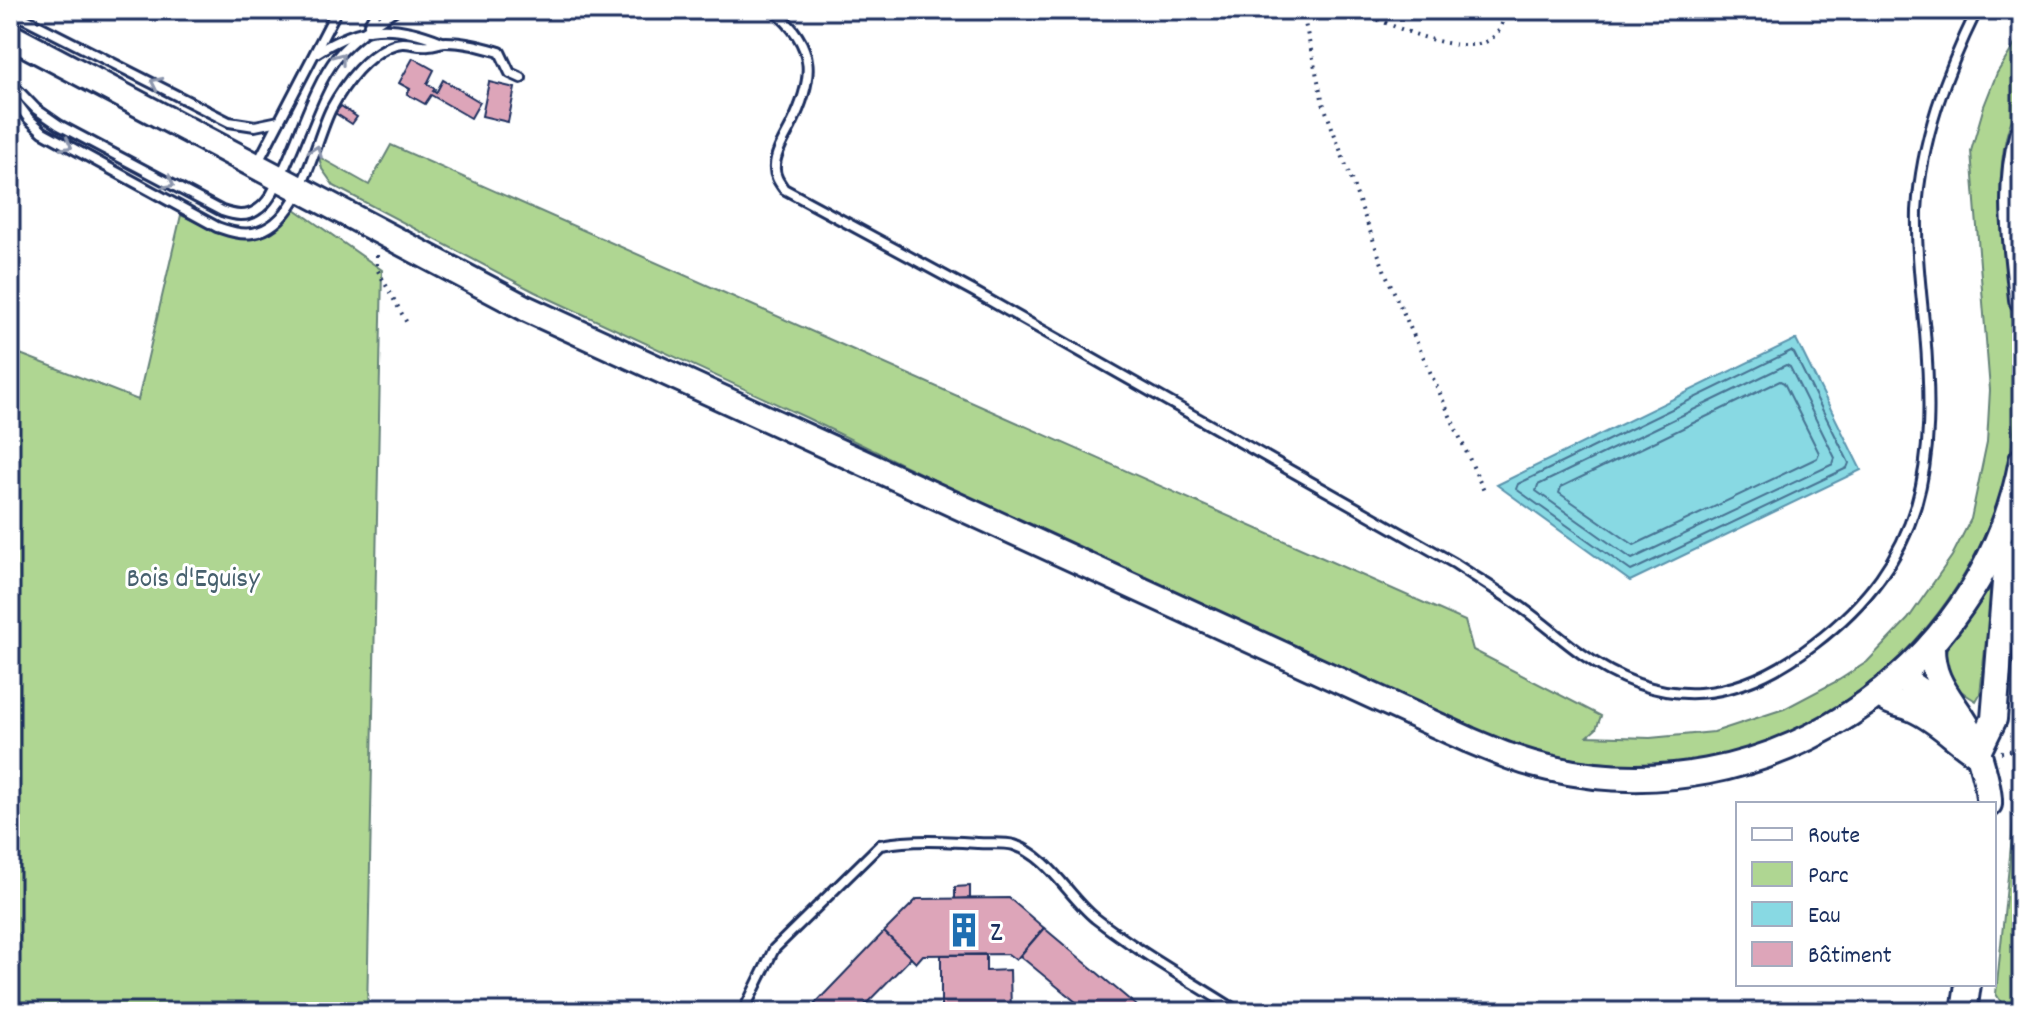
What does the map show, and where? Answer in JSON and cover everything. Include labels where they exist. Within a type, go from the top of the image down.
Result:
[{"type":"main road","points":[[10,36],[540,314],[1296,662],[1469,740],[1531,764],[1624,778],[1672,776],[1718,769],[1796,745],[1843,720],[1888,685],[1932,644],[1976,584],[1998,543],[2018,484],[2022,460]]},
{"type":"main road","points":[[2022,136],[2014,181],[2014,217],[2022,299]]},
{"type":"main road","points":[[1977,754],[1994,719],[2006,570],[1998,543]]},
{"type":"main road","points":[[1932,644],[1932,663],[1937,681],[1948,692],[1953,708],[1969,728],[1984,773],[1989,802]]},
{"type":"main road","points":[[1888,685],[1911,683],[1937,704],[1953,708]]},
{"type":"main road","points":[[1888,685],[1887,702],[1911,708],[1937,722],[1977,754]]},
{"type":"main road","points":[[1964,1012],[1968,986]]},
{"type":"lane","points":[[257,165],[337,10]]},
{"type":"lane","points":[[367,29],[377,10]]},
{"type":"lane","points":[[10,94],[43,132],[217,227],[238,234],[255,233],[274,223],[290,206],[290,182],[313,101],[336,58],[367,29],[395,10]]},
{"type":"lane","points":[[773,10],[797,34],[809,73],[806,96],[774,166],[784,189],[973,291],[1454,563],[1526,610],[1584,656],[1628,681],[1668,693],[1710,694],[1753,682],[1801,654],[1835,628],[1867,595],[1904,539],[1919,498],[1930,426],[1917,256],[1917,210],[1922,168],[1943,87],[1977,10]]},
{"type":"lane","points":[[10,11],[229,122],[255,126],[279,121]]},
{"type":"lane","points":[[314,55],[341,37],[367,29],[392,28],[443,42],[470,43],[500,52],[510,73],[521,78]]},
{"type":"lane","points":[[10,82],[36,109],[59,125],[222,211],[239,216],[255,213],[310,166],[330,111],[350,79],[372,56],[390,46],[409,41],[426,46],[443,42]]},
{"type":"lane","points":[[1998,543],[2022,548]]},
{"type":"lane","points":[[743,1012],[774,949],[880,845],[917,841],[1012,844],[1040,858],[1069,894],[1095,918],[1239,1012]]},
{"type":"path","points":[[1302,10],[1323,103],[1385,272],[1484,491]]},
{"type":"path","points":[[1356,10],[1452,46],[1469,46],[1488,39],[1500,28],[1504,10]]},
{"type":"path","points":[[377,228],[377,269],[407,323]]},
{"type":"green space","points":[[2022,33],[2022,92],[2007,133],[2001,175],[2016,406],[2013,439],[2000,496],[1977,551],[1947,601],[1910,647],[1866,686],[1817,719],[1764,743],[1707,759],[1656,765],[1579,760],[1504,743],[1084,553],[807,418],[535,292],[334,186],[322,169],[319,157],[369,185],[391,145],[1465,621],[1473,650],[1601,716],[1596,729],[1588,736],[1650,738],[1714,732],[1784,709],[1839,680],[1867,662],[1908,619],[1952,556],[1971,519],[1987,442],[1990,390],[1971,151],[1997,73]]},
{"type":"green space","name":"Bois d'Eguisy","points":[[295,209],[382,270],[367,1012],[10,1012],[10,350],[138,400],[181,215],[214,231],[241,238],[266,232]]},
{"type":"green space","points":[[1991,587],[1998,594],[1986,640],[1980,694],[1976,701],[1961,691],[1947,673],[1947,647]]},
{"type":"green space","points":[[2022,738],[2022,1012],[1989,1012],[1996,1006],[2004,1007],[1996,994]]},
{"type":"water","points":[[1796,339],[1861,470],[1630,581],[1497,485]]},
{"type":"building","points":[[413,58],[434,70],[427,84],[436,93],[443,80],[480,102],[471,118],[431,95],[425,104],[407,94],[410,89],[399,83]]},
{"type":"building","points":[[489,82],[515,88],[508,122],[482,116]]},
{"type":"building","points":[[341,106],[357,117],[352,124],[335,113]]},
{"type":"building","points":[[970,886],[970,898],[955,899],[955,887]]},
{"type":"building","name":"Z","points":[[1009,898],[1044,928],[1016,960],[1008,954],[923,955],[916,963],[884,932],[917,899]]},
{"type":"building","name":"Z","points":[[1044,928],[1144,1012],[1088,1012],[1020,956]]},
{"type":"building","name":"Z","points":[[884,932],[911,958],[858,1012],[807,1012]]},
{"type":"building","points":[[941,955],[986,955],[986,971],[1010,970],[1011,1012],[941,1012]]},
{"type":"place","name":"Z","points":[[964,930]]}]
